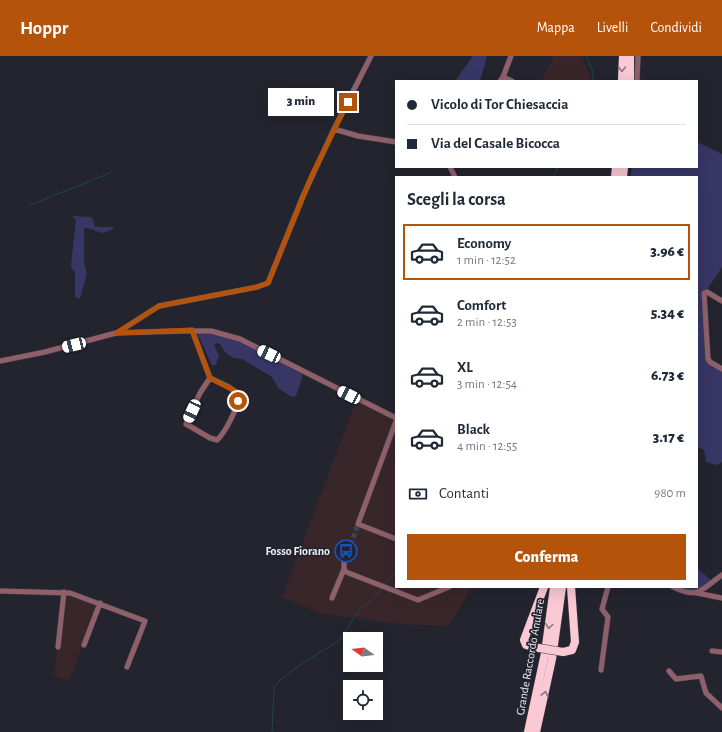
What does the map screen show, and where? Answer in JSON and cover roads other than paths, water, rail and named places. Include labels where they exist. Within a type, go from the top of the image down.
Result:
[{"type":"highway","points":[[622,56],[622,80]]},
{"type":"highway","points":[[630,56],[630,80]]},
{"type":"highway","points":[[544,588],[524,640],[526,645],[563,652],[572,650],[575,642],[571,588]]},
{"type":"highway","name":"Grande Raccordo Anulare","points":[[528,732],[545,652],[554,588]]},
{"type":"highway","name":"Grande Raccordo Anulare","points":[[536,732],[552,659],[562,588]]},
{"type":"street","points":[[116,333],[159,306],[257,287],[268,283],[303,196],[334,129],[371,56]]},
{"type":"street","points":[[502,79],[511,56]]},
{"type":"street","points":[[637,80],[638,56]]},
{"type":"street","points":[[334,129],[358,136],[395,142]]},
{"type":"street","points":[[722,301],[707,292],[704,293],[708,358],[710,362],[722,369]]},
{"type":"street","points":[[192,330],[210,378],[237,392],[239,397],[238,404],[224,433],[216,440],[186,424],[200,392],[210,378]]},
{"type":"street","points":[[0,361],[45,352],[116,333],[192,330],[211,331],[235,337],[395,419]]},
{"type":"street","points":[[395,423],[358,524],[395,539]]},
{"type":"street","points":[[332,598],[344,569],[344,562],[348,552]]},
{"type":"street","points":[[344,569],[346,572],[418,600],[447,588]]},
{"type":"street","points":[[697,593],[722,575]]},
{"type":"street","points":[[601,670],[608,618],[602,610],[608,588]]},
{"type":"street","points":[[676,588],[690,593],[722,598]]},
{"type":"street","points":[[0,590],[64,592],[100,603],[145,621],[127,667]]},
{"type":"street","points":[[58,647],[64,592]]},
{"type":"street","points":[[84,645],[100,603]]},
{"type":"street","points":[[712,651],[722,652]]},
{"type":"street","points":[[669,671],[676,678],[701,676],[706,694],[722,708]]},
{"type":"waterway","points":[[586,56],[593,72],[593,80]]},
{"type":"waterway","points":[[554,176],[558,168]]},
{"type":"waterway","points":[[30,205],[110,173]]},
{"type":"waterway","points":[[385,584],[395,572]]},
{"type":"waterway","points":[[272,732],[274,687],[280,680],[303,663],[340,640],[358,611],[371,601],[382,588]]},
{"type":"tunnel","points":[[348,552],[358,524]]},
{"type":"place","name":"Fosso Fiorano","points":[[346,551]]}]
